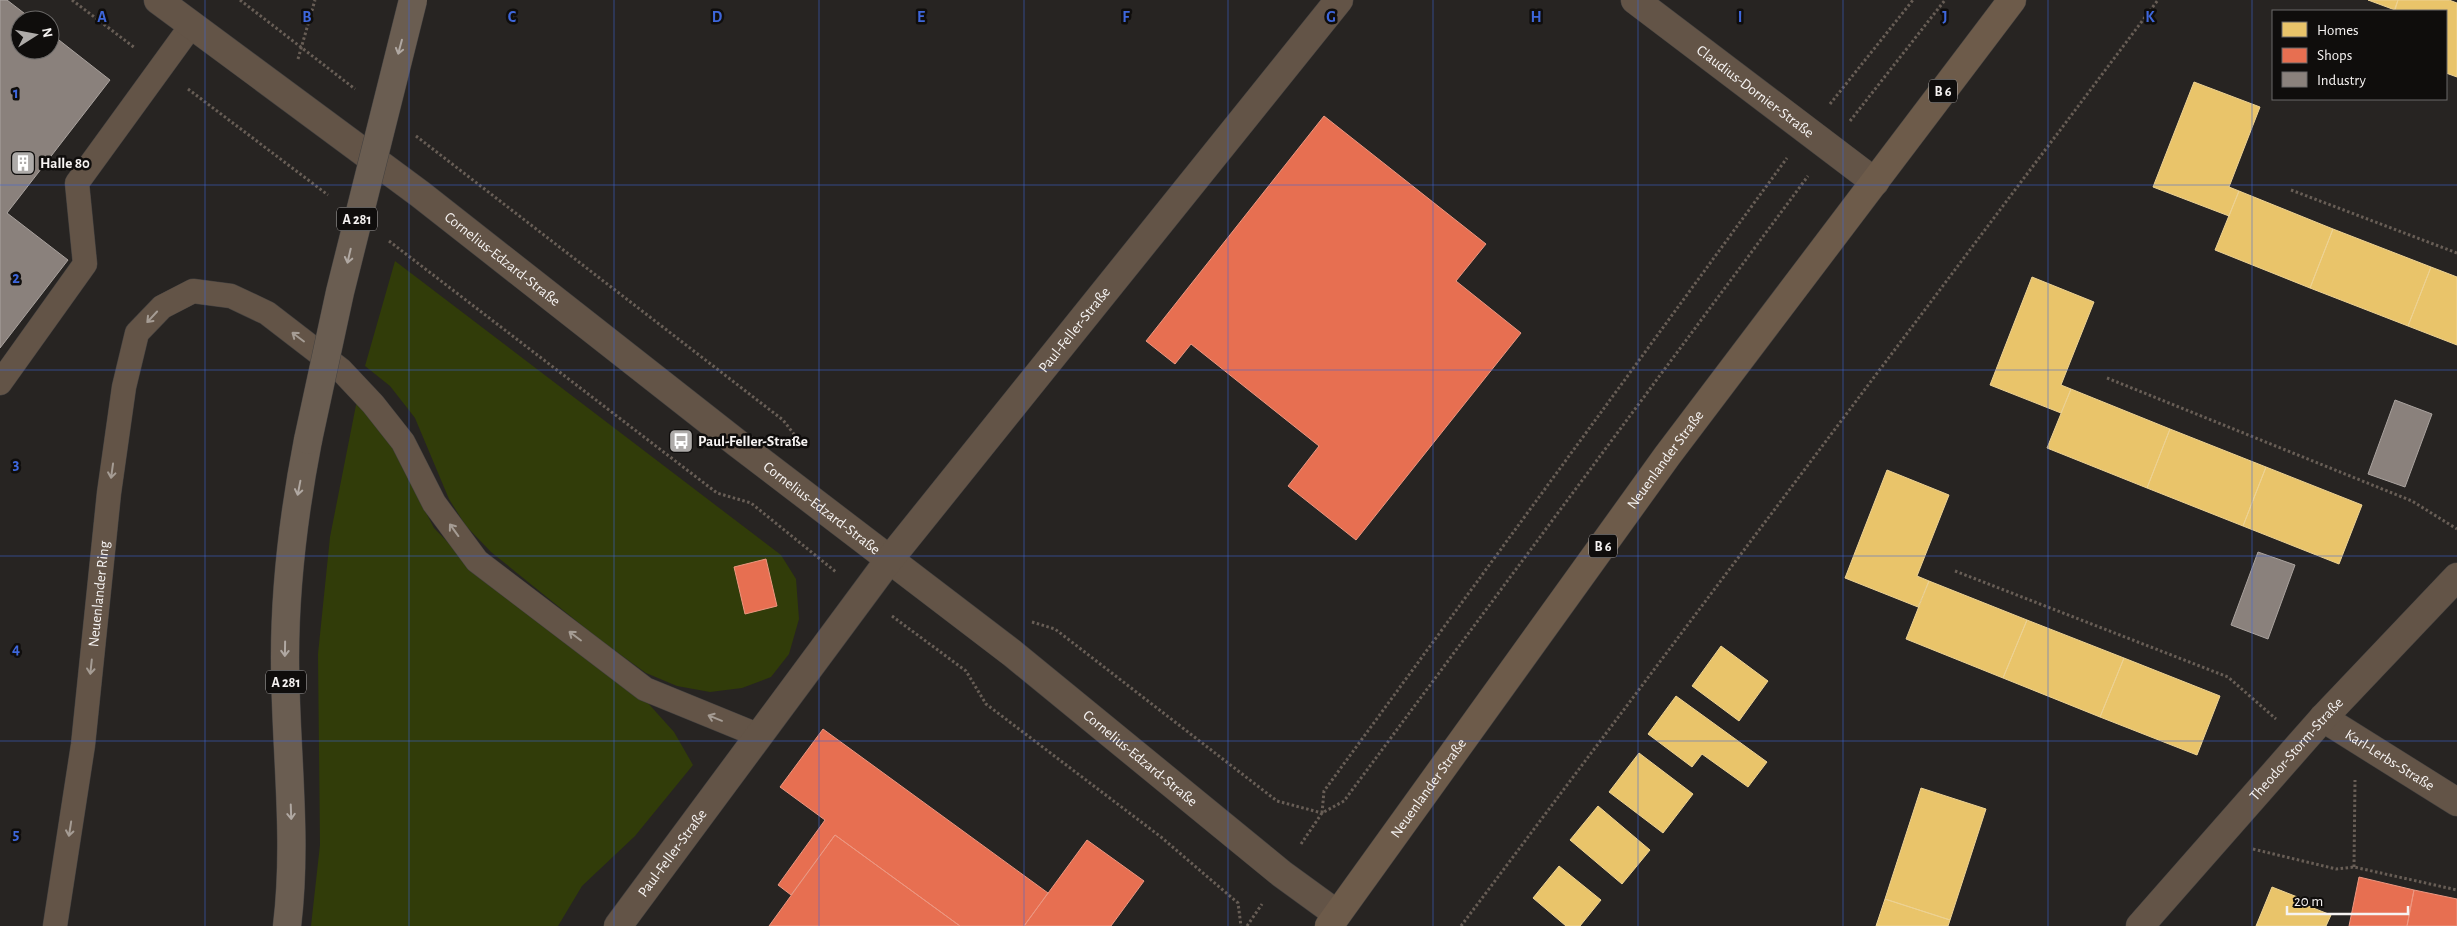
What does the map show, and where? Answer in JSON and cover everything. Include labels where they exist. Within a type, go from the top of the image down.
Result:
[{"type":"highway","name":"A 281","points":[[287,926],[292,842],[285,659],[286,585],[296,499],[366,181],[412,0]]},
{"type":"main road","name":"Neuenlander Straße","points":[[1333,920],[1668,456],[2012,0]]},
{"type":"street","name":"Cornelius-Edzard-Straße","points":[[158,0],[420,194],[889,560],[1012,653],[1282,874],[1333,920]]},
{"type":"street","name":"Paul-Feller-Straße","points":[[618,926],[760,736],[862,594],[1338,0]]},
{"type":"street","name":"Claudius-Dornier-Straße","points":[[1635,0],[1875,182]]},
{"type":"street","name":"Theodor-Storm-Straße","points":[[2140,926],[2302,742],[2457,577]]},
{"type":"street","name":"Karl-Lerbs-Straße","points":[[2324,718],[2457,802]]},
{"type":"lane","points":[[0,383],[86,264],[77,183],[191,26]]},
{"type":"lane","name":"Neuenlander Ring","points":[[55,926],[83,745],[109,493],[124,388],[137,333],[162,307],[193,291],[231,296],[267,313],[341,370],[373,404],[404,442],[434,503],[477,562],[645,689],[760,736]]},
{"type":"path","points":[[72,0],[332,198]]},
{"type":"path","points":[[240,0],[360,93]]},
{"type":"path","points":[[289,98],[315,0]]},
{"type":"path","points":[[1028,621],[1055,629],[1277,801],[1322,813],[1344,801],[1819,140],[1913,0]]},
{"type":"path","points":[[1322,813],[1324,791],[1778,169],[1819,140],[1945,0]]},
{"type":"path","points":[[1461,926],[2158,0]]},
{"type":"path","points":[[416,136],[783,420],[806,450]]},
{"type":"path","points":[[2292,190],[2457,253]]},
{"type":"path","points":[[387,240],[717,493],[751,503],[862,594],[966,671],[986,704],[1161,838],[1238,903],[1241,926]]},
{"type":"path","points":[[2107,378],[2412,501],[2457,529]]},
{"type":"path","points":[[1954,570],[2228,677],[2302,742]]},
{"type":"path","points":[[2354,867],[2355,773]]},
{"type":"path","points":[[2221,835],[2261,853],[2336,869],[2354,867],[2457,890]]},
{"type":"green space","points":[[395,261],[781,555],[796,579],[799,619],[789,654],[771,677],[742,688],[710,692],[677,686],[646,673],[600,640],[491,552],[466,526],[449,499],[415,418],[390,386],[365,366]]},
{"type":"green space","points":[[357,400],[378,419],[434,528],[465,560],[647,702],[674,732],[693,765],[635,836],[582,886],[558,926],[311,926],[320,845],[318,654],[330,537]]},
{"type":"building: Homes","points":[[2368,0],[2398,0],[2395,10]]},
{"type":"building: Homes","points":[[2398,0],[2449,0],[2457,3],[2457,77],[2447,73],[2447,10],[2394,10]]},
{"type":"building: Homes","points":[[2194,82],[2260,107],[2229,187],[2239,191],[2229,216],[2153,187]]},
{"type":"building: Homes","points":[[2239,191],[2333,229],[2310,288],[2215,250]]},
{"type":"building: Homes","points":[[2333,229],[2431,267],[2408,326],[2310,288]]},
{"type":"building: Homes","points":[[2431,267],[2457,277],[2457,345],[2408,326]]},
{"type":"building: Homes","points":[[2032,277],[2094,302],[2061,385],[2071,389],[2061,413],[1990,385]]},
{"type":"building: Homes","points":[[2071,389],[2170,429],[2147,488],[2047,448]]},
{"type":"building: Homes","points":[[2170,429],[2266,467],[2243,526],[2147,488]]},
{"type":"building: Homes","points":[[2266,467],[2362,505],[2339,564],[2243,526]]},
{"type":"building: Homes","points":[[1887,470],[1949,495],[1917,576],[1929,581],[1918,607],[1845,578]]},
{"type":"building: Homes","points":[[1929,581],[2027,620],[2003,678],[1906,639]]},
{"type":"building: Homes","points":[[2027,620],[2124,658],[2100,717],[2003,678]]},
{"type":"building: Homes","points":[[1721,646],[1768,681],[1739,721],[1692,686]]},
{"type":"building: Homes","points":[[2124,658],[2220,696],[2197,755],[2100,717]]},
{"type":"building: Homes","points":[[1676,696],[1767,762],[1748,787],[1702,754],[1692,767],[1648,734]]},
{"type":"building: Homes","points":[[1639,753],[1693,794],[1663,833],[1609,792]]},
{"type":"building: Homes","points":[[1921,788],[1986,809],[1950,920],[1885,899]]},
{"type":"building: Homes","points":[[1598,806],[1650,850],[1622,884],[1570,840]]},
{"type":"building: Homes","points":[[1559,866],[1601,900],[1580,926],[1566,926],[1533,898]]},
{"type":"building: Homes","points":[[2272,887],[2305,900],[2303,904],[2331,915],[2326,926],[2256,926]]},
{"type":"building: Homes","points":[[1885,899],[1950,920],[1948,926],[1876,926]]},
{"type":"building: Shops","points":[[1324,116],[1486,244],[1456,281],[1521,333],[1356,540],[1288,486],[1319,446],[1191,344],[1175,364],[1146,341]]},
{"type":"building: Shops","points":[[766,559],[777,606],[745,614],[734,567]]},
{"type":"building: Shops","points":[[823,729],[1048,893],[1024,926],[960,926],[835,835],[791,895],[778,885],[825,820],[780,787]]},
{"type":"building: Shops","points":[[835,835],[960,926],[769,926]]},
{"type":"building: Shops","points":[[1087,840],[1144,881],[1111,926],[1024,926]]},
{"type":"building: Shops","points":[[2359,877],[2414,890],[2407,926],[2349,926]]},
{"type":"building: Shops","points":[[2414,890],[2457,899],[2457,926],[2407,926]]},
{"type":"building: Industry","name":"Halle 80","points":[[0,0],[7,0],[20,10],[10,10],[10,60],[60,60],[60,41],[110,80],[7,213],[68,260],[0,348]]},
{"type":"building: Industry","points":[[2395,400],[2432,414],[2405,487],[2368,474]]},
{"type":"building: Industry","points":[[2258,552],[2295,565],[2268,639],[2231,625]]},
{"type":"place","name":"Halle 80","points":[[23,163]]},
{"type":"place","name":"Paul-Feller-Straße","points":[[681,441]]}]
